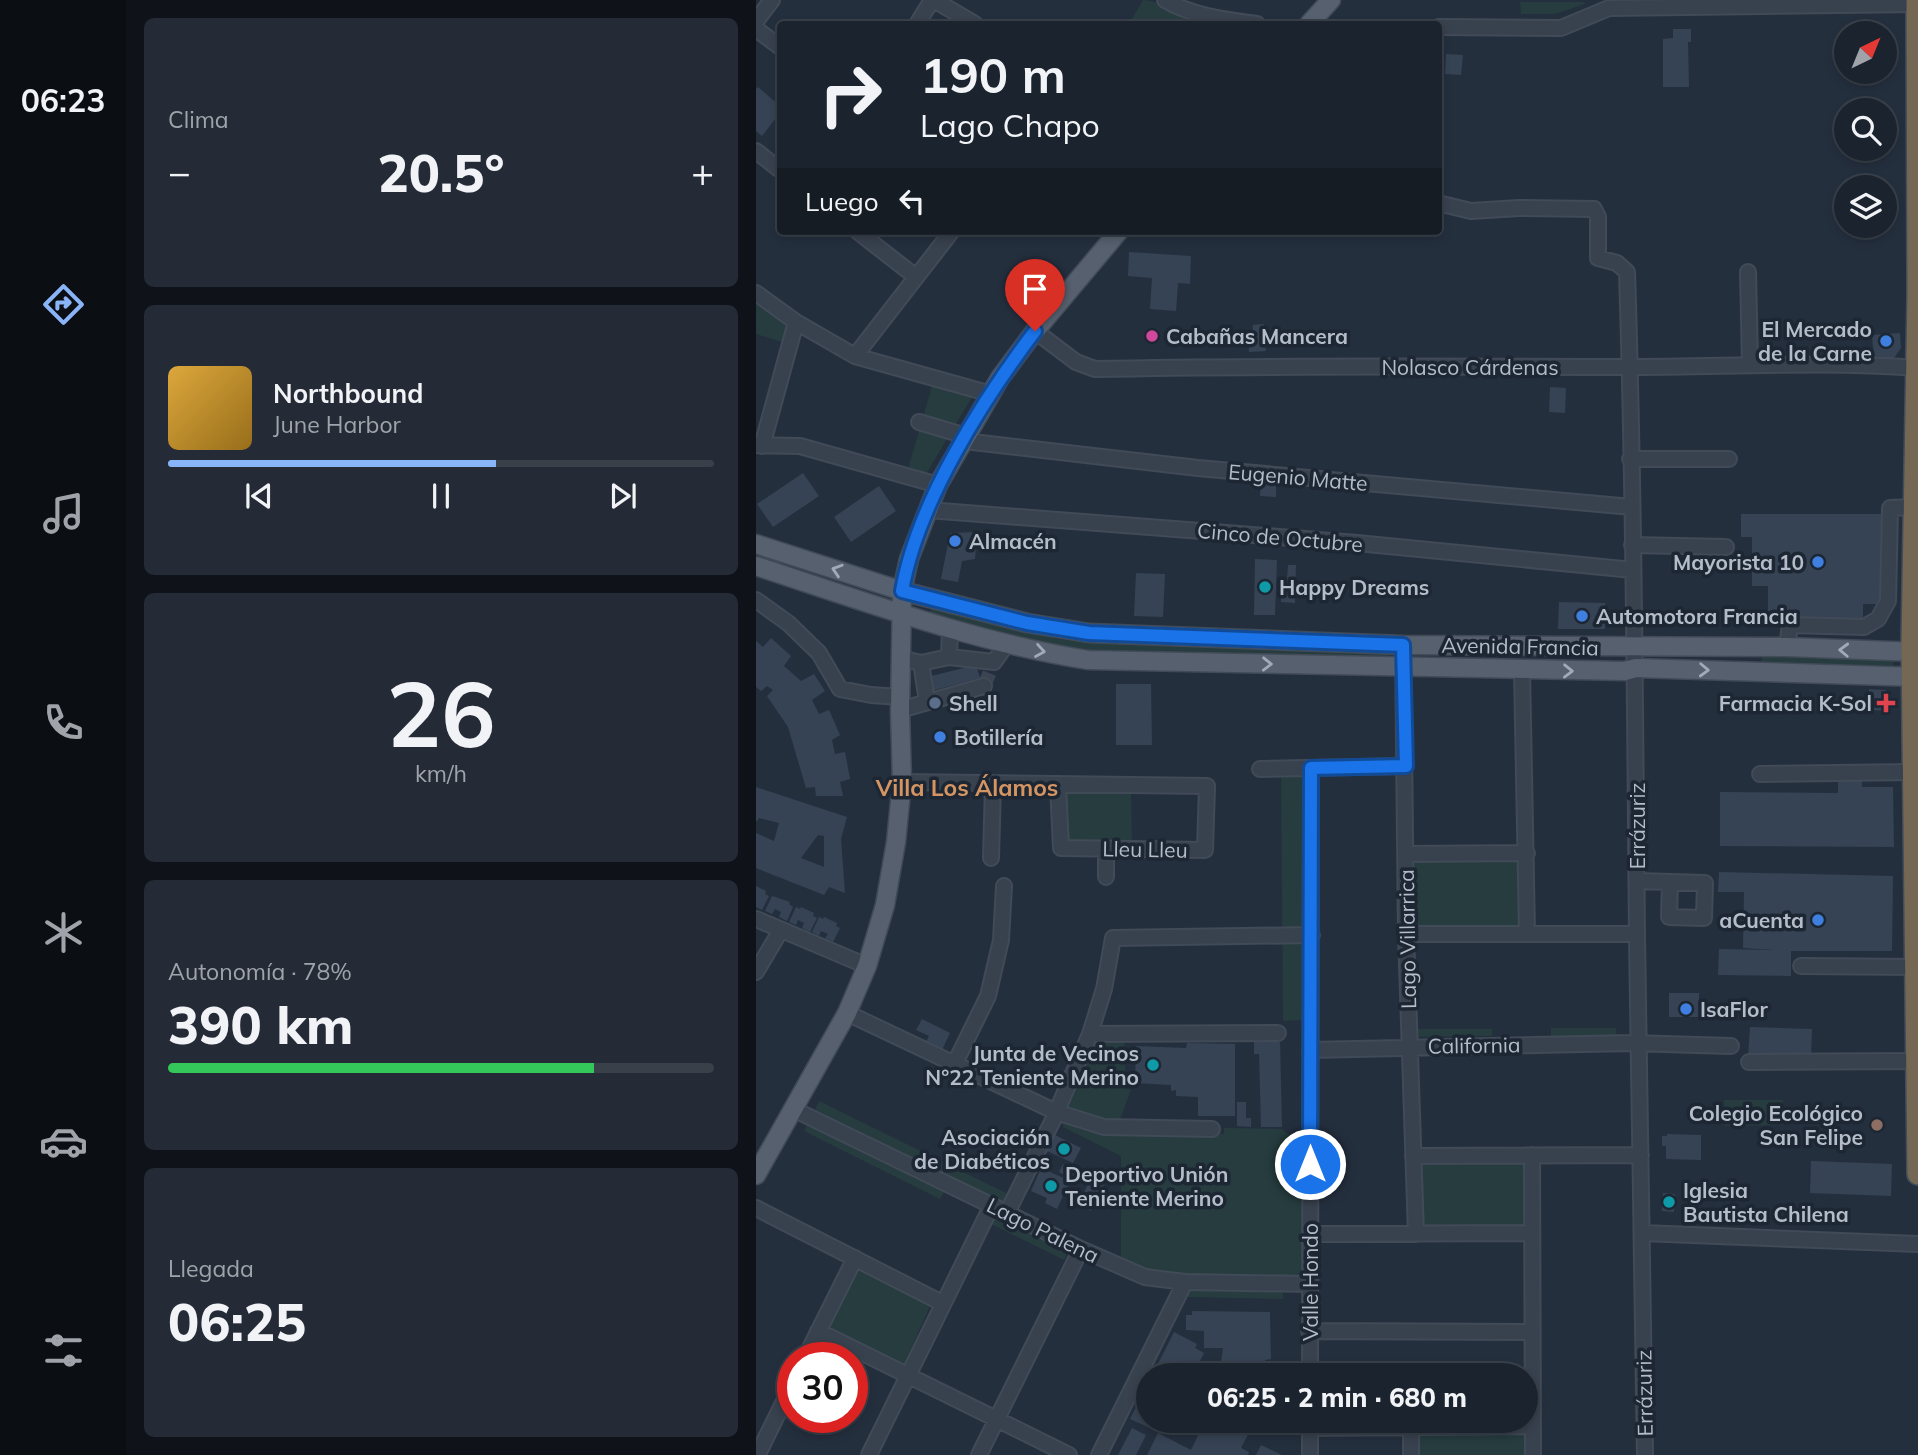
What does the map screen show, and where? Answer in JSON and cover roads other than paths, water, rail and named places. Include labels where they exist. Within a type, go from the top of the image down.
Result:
[{"type":"highway","points":[[1917,2],[1918,257],[1913,772],[1918,1174]]},
{"type":"main road","points":[[1311,21],[1331,0]]},
{"type":"main road","points":[[756,1175],[847,1013],[880,926],[892,873],[902,782],[900,614],[909,559],[938,485],[990,394],[1035,331],[1116,235]]},
{"type":"main road","name":"Avenida Francia","points":[[756,544],[902,591],[1027,623],[1089,633],[1403,645],[1787,647],[1915,652]]},
{"type":"main road","name":"Avenida Francia","points":[[756,566],[950,630],[1006,645],[1088,660],[1522,670],[1625,671],[1636,668],[1915,677]]},
{"type":"main road","points":[[1471,667],[1484,657],[1530,647]]},
{"type":"main road","points":[[1746,671],[1755,664],[1759,648]]},
{"type":"street","points":[[756,21],[772,0]]},
{"type":"street","points":[[919,21],[933,0],[970,21]]},
{"type":"street","points":[[1165,0],[1174,5],[1233,21]]},
{"type":"street","points":[[1442,26],[1561,28],[1609,8],[1917,2]]},
{"type":"street","points":[[756,29],[777,45]]},
{"type":"street","points":[[756,151],[777,168]]},
{"type":"street","name":"Errázuriz","points":[[1442,204],[1471,211],[1519,208],[1594,209],[1598,216],[1598,258],[1617,263],[1627,272],[1636,645],[1637,934],[1645,1455]]},
{"type":"street","points":[[863,235],[916,277]]},
{"type":"street","points":[[855,356],[949,235]]},
{"type":"street","points":[[1748,272],[1750,365]]},
{"type":"street","points":[[756,293],[796,322],[855,356],[990,394]]},
{"type":"street","points":[[796,322],[759,445],[800,446],[938,485]]},
{"type":"street","name":"Nolasco Cárdenas","points":[[1035,331],[1076,362],[1095,369],[1241,366],[1750,365],[1917,368]]},
{"type":"street","name":"Eugenio Matte","points":[[919,422],[965,438],[1198,468],[1632,507]]},
{"type":"street","points":[[1630,459],[1729,459]]},
{"type":"street","points":[[1787,647],[1790,625],[1864,627],[1878,619],[1888,601],[1890,508],[1914,508]]},
{"type":"street","name":"Cinco de Octubre","points":[[928,510],[1357,543],[1633,570]]},
{"type":"street","points":[[1632,545],[1726,547]]},
{"type":"street","points":[[756,600],[788,622],[819,653],[840,689],[900,704],[927,701],[984,687]]},
{"type":"street","points":[[948,657],[950,630]]},
{"type":"street","points":[[900,658],[921,663],[948,657],[994,662],[1006,645]]},
{"type":"street","name":"Lago Villarrica","points":[[1403,645],[1408,1046],[1416,1234]]},
{"type":"street","points":[[921,663],[927,701]]},
{"type":"street","points":[[1522,670],[1527,933]]},
{"type":"street","points":[[1260,769],[1406,766]]},
{"type":"street","name":"Valle Hondo","points":[[1310,1363],[1311,768]]},
{"type":"street","points":[[1760,774],[1913,772]]},
{"type":"street","name":"Lleu Lleu","points":[[902,782],[993,784],[1058,784],[1208,786],[1205,850],[1061,848],[1058,784]]},
{"type":"street","points":[[991,858],[993,784]]},
{"type":"street","points":[[1106,848],[1106,877]]},
{"type":"street","points":[[1406,854],[1527,853]]},
{"type":"street","points":[[1637,881],[1670,882]]},
{"type":"street","points":[[954,1065],[988,996],[1001,940],[1004,886]]},
{"type":"street","points":[[756,919],[867,966]]},
{"type":"street","points":[[756,972],[780,930]]},
{"type":"street","points":[[1007,1213],[1090,1034],[1104,989],[1113,938],[1311,934]]},
{"type":"street","points":[[1406,934],[1637,934]]},
{"type":"street","points":[[1801,966],[1917,967]]},
{"type":"street","points":[[847,1013],[1056,1112],[1104,1127],[1212,1129]]},
{"type":"street","points":[[1090,1034],[1279,1034]]},
{"type":"street","name":"California","points":[[1310,1050],[1639,1043],[1731,1046]]},
{"type":"street","points":[[1749,1062],[1917,1061]]},
{"type":"street","name":"Lago Palena","points":[[793,1109],[1081,1249],[1145,1277],[1185,1282],[1310,1284]]},
{"type":"street","points":[[1531,1363],[1532,1155]]},
{"type":"street","points":[[1413,1156],[1641,1155]]},
{"type":"street","points":[[869,1455],[992,1205]]},
{"type":"street","points":[[756,1208],[942,1303]]},
{"type":"street","points":[[1310,1234],[1532,1233]]},
{"type":"street","points":[[1642,1233],[1918,1244]]},
{"type":"street","points":[[979,1455],[1081,1249]]},
{"type":"street","points":[[813,1342],[855,1258]]},
{"type":"street","points":[[1099,1455],[1185,1282]]},
{"type":"street","points":[[818,1331],[1069,1455]]},
{"type":"street","points":[[1309,1331],[1531,1332]]},
{"type":"street","points":[[760,1452],[777,1416]]},
{"type":"street","points":[[1310,1433],[1310,1455]]},
{"type":"street","points":[[1411,1433],[1411,1455]]},
{"type":"street","points":[[1532,1433],[1533,1455]]},
{"type":"tunnel","points":[[984,686],[994,662]]},
{"type":"place","name":"Cabañas Mancera","points":[[1152,336]]},
{"type":"place","name":"El Mercado de la Carne","points":[[1886,341]]},
{"type":"place","name":"Almacén","points":[[955,541]]},
{"type":"place","name":"Mayorista 10","points":[[1818,562]]},
{"type":"place","name":"Happy Dreams","points":[[1265,587]]},
{"type":"place","name":"Automotora Francia","points":[[1582,616]]},
{"type":"place","name":"Shell","points":[[935,703]]},
{"type":"place","name":"Farmacia K-Sol","points":[[1886,703]]},
{"type":"place","name":"Botillería","points":[[940,737]]},
{"type":"place","name":"aCuenta","points":[[1818,920]]},
{"type":"place","name":"IsaFlor","points":[[1686,1009]]},
{"type":"place","name":"Junta de Vecinos N°22 Teniente Merino","points":[[1153,1065]]},
{"type":"place","name":"Colegio Ecológico San Felipe","points":[[1877,1125]]},
{"type":"place","name":"Asociación de Diabéticos","points":[[1064,1149]]},
{"type":"place","name":"Deportivo Unión Teniente Merino","points":[[1051,1186]]},
{"type":"place","name":"Iglesia Bautista Chilena","points":[[1669,1202]]},
{"type":"district","name":"Villa Los Álamos","points":[[967,787]]}]
